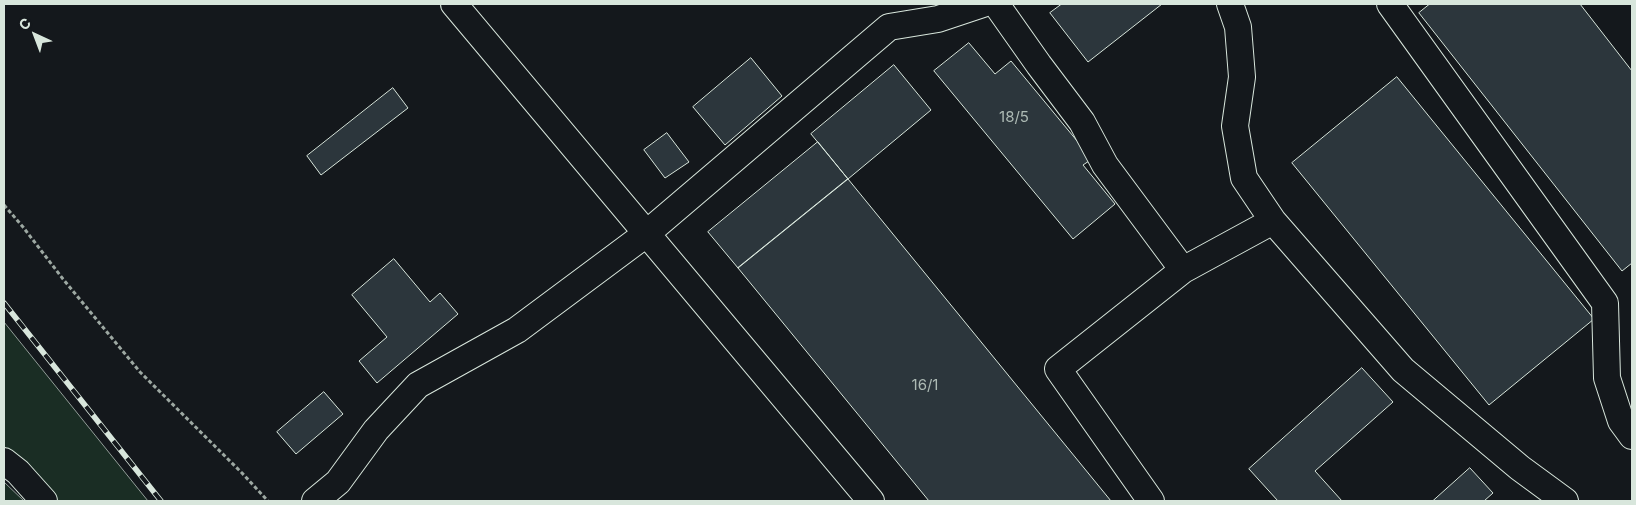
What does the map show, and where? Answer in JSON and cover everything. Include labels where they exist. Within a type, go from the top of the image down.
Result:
[{"type":"lane","points":[[454,4],[871,501]]},
{"type":"lane","points":[[315,501],[338,482],[376,430],[418,385],[517,330],[646,234],[889,27],[938,19],[983,4]]},
{"type":"lane","points":[[996,4],[1082,122],[1105,165],[1183,270]]},
{"type":"lane","points":[[1230,4],[1238,27],[1242,77],[1235,126],[1244,178],[1274,221],[1403,370],[1520,468],[1565,501]]},
{"type":"lane","points":[[1390,4],[1605,303],[1607,378],[1620,421],[1632,436]]},
{"type":"lane","points":[[1151,501],[1058,369],[1183,270],[1274,221]]},
{"type":"lane","points":[[4,461],[18,472],[44,501]]},
{"type":"path","points":[[4,205],[24,227],[63,279],[140,372],[268,501]]},
{"type":"green space","points":[[4,322],[148,501],[58,501],[4,446]]},
{"type":"green space","points":[[4,482],[24,501],[4,501]]},
{"type":"building","points":[[1062,4],[1162,4],[1088,62],[1050,13]]},
{"type":"building","points":[[1430,4],[1580,4],[1632,71],[1632,263],[1622,271],[1419,13]]},
{"type":"building","points":[[969,43],[995,74],[1011,61],[1092,159],[1083,165],[1115,204],[1073,239],[934,71]]},
{"type":"building","points":[[751,58],[782,96],[725,145],[693,107]]},
{"type":"building","points":[[894,65],[931,110],[848,179],[811,134]]},
{"type":"building","points":[[1397,77],[1594,319],[1489,405],[1292,163]]},
{"type":"building","points":[[393,88],[408,108],[321,175],[307,156]]},
{"type":"building","points":[[667,133],[689,162],[665,178],[644,150]]},
{"type":"building","points":[[818,142],[848,179],[738,268],[708,232]]},
{"type":"building","points":[[848,179],[1111,501],[929,501],[738,268]]},
{"type":"building","points":[[394,259],[430,302],[440,293],[458,314],[377,383],[359,361],[387,337],[352,295]]},
{"type":"building","points":[[1362,368],[1393,402],[1315,471],[1342,501],[1278,501],[1249,469]]},
{"type":"building","points":[[324,392],[343,414],[296,454],[277,432]]},
{"type":"building","points":[[1470,468],[1493,493],[1484,501],[1433,501]]},
{"type":"railway","points":[[4,303],[161,501]]}]
